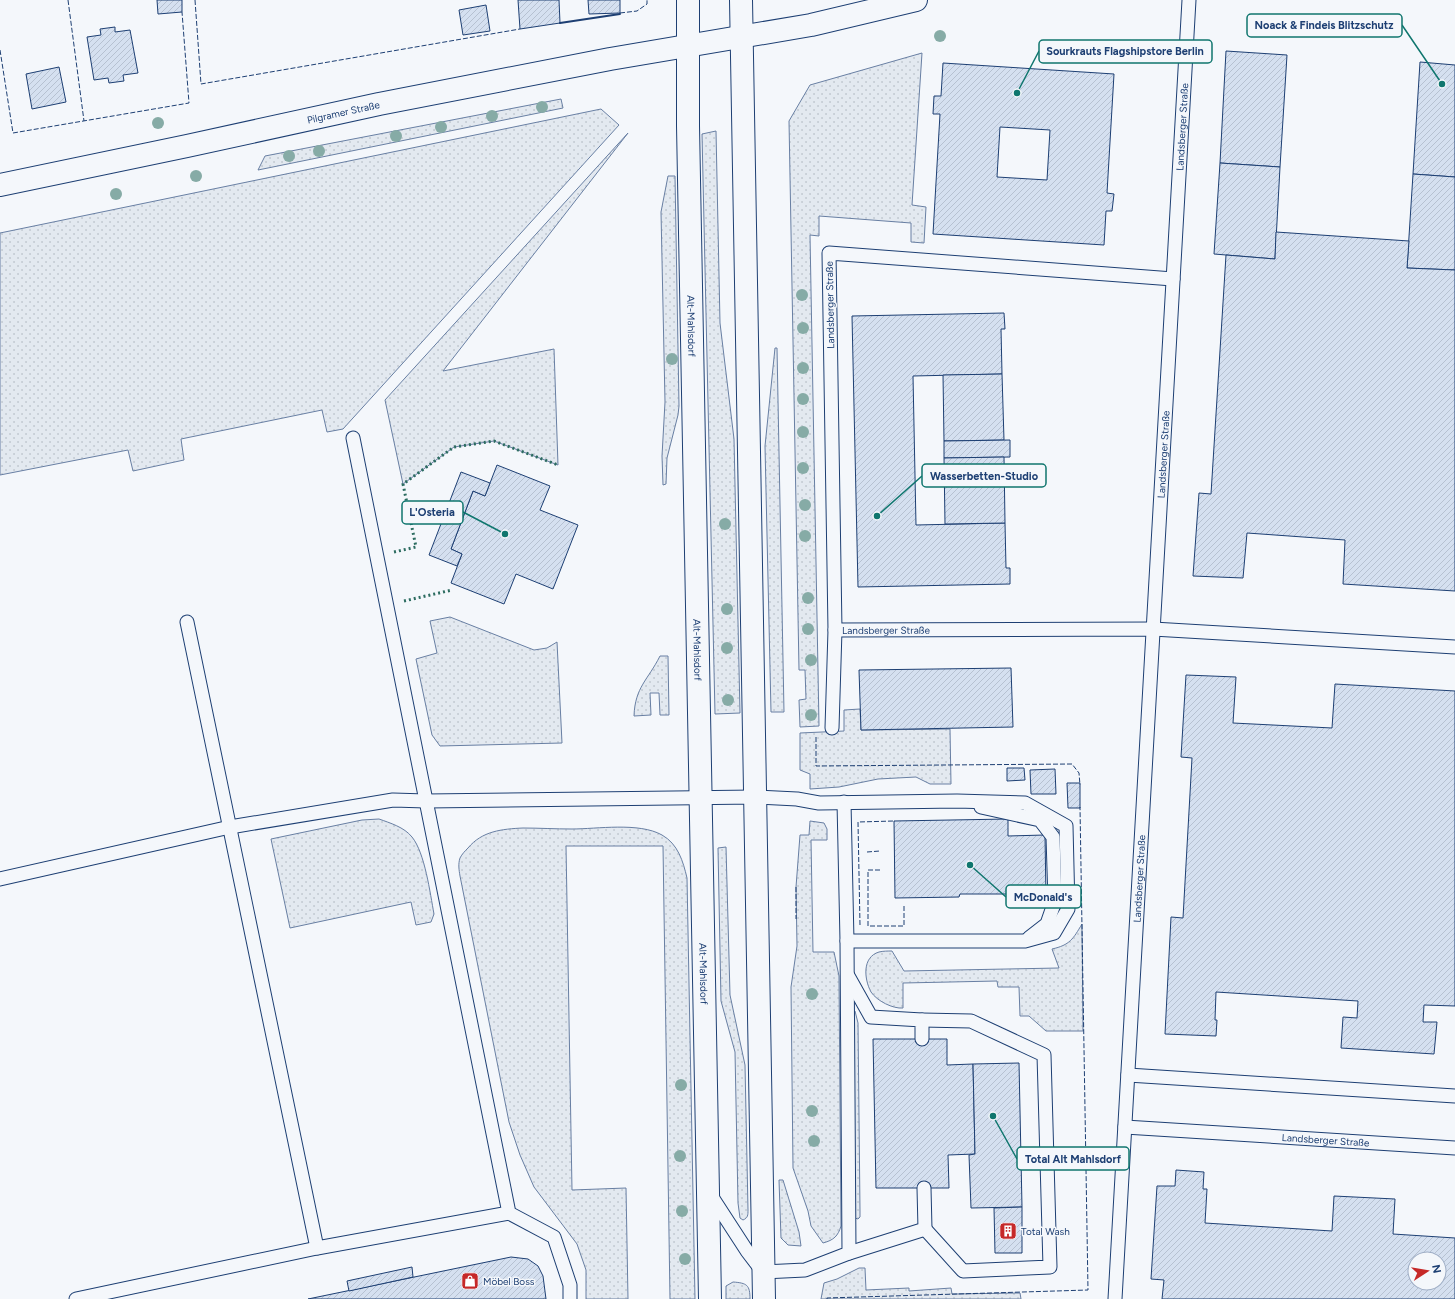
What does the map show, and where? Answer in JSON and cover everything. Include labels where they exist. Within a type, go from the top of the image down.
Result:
[{"type":"main road","name":"Alt-Mahlsdorf","points":[[688,0],[688,133],[710,1299]]},
{"type":"main road","points":[[741,0],[764,1299]]},
{"type":"main road","points":[[688,46],[811,25],[916,0]]},
{"type":"main road","name":"Pilgramer Straße","points":[[0,185],[379,104],[688,46]]},
{"type":"lane","name":"Landsberger Straße","points":[[1115,1299],[1189,0]]},
{"type":"lane","name":"Landsberger Straße","points":[[832,728],[835,630],[829,253],[1173,279]]},
{"type":"lane","points":[[353,438],[509,1213]]},
{"type":"lane","points":[[187,622],[317,1248]]},
{"type":"lane","name":"Landsberger Straße","points":[[835,630],[1153,629],[1455,647]]},
{"type":"lane","points":[[0,879],[230,828],[393,800],[426,801],[755,797],[797,799],[819,803],[957,801],[1025,803],[1066,826],[1068,909],[1054,933],[1024,941],[847,941]]},
{"type":"lane","points":[[844,802],[847,941],[849,1253]]},
{"type":"lane","points":[[847,975],[870,1017],[971,1021],[1044,1055],[1050,1267],[963,1271],[925,1229],[924,1188]]},
{"type":"lane","points":[[922,1020],[922,1039]]},
{"type":"lane","points":[[1128,1075],[1455,1096]]},
{"type":"lane","name":"Landsberger Straße","points":[[1125,1128],[1455,1148]]},
{"type":"lane","points":[[708,1190],[747,1251],[763,1272],[805,1270],[849,1253],[925,1229]]},
{"type":"lane","points":[[76,1299],[317,1248],[509,1213],[554,1237],[570,1285],[570,1299]]},
{"type":"shaded area","points":[[922,53],[912,205],[926,207],[924,243],[911,242],[911,223],[819,216],[819,236],[810,235],[819,726],[800,727],[799,700],[806,699],[805,670],[799,670],[789,121],[810,85]]},
{"type":"shaded area","points":[[561,99],[563,108],[258,170],[265,156]]},
{"type":"shaded area","points":[[601,109],[619,125],[343,429],[327,432],[322,410],[181,439],[184,460],[133,471],[128,450],[0,475],[0,233]]},
{"type":"shaded area","points":[[716,131],[720,323],[734,439],[740,713],[715,714],[702,134]]},
{"type":"shaded area","points":[[628,133],[443,371],[554,349],[558,465],[494,441],[454,447],[403,484],[385,400]]},
{"type":"shaded area","points":[[668,176],[675,176],[679,406],[667,458],[666,484],[663,485],[662,456],[665,402],[661,212]]},
{"type":"shaded area","points":[[775,348],[777,348],[784,712],[771,712],[765,446]]},
{"type":"shaded area","points":[[450,617],[534,650],[547,648],[557,642],[562,743],[440,746],[432,735],[416,659],[437,653],[430,621]]},
{"type":"shaded area","points":[[660,656],[668,656],[669,715],[660,715],[659,693],[650,693],[651,715],[634,716],[637,698],[643,684]]},
{"type":"shaded area","points":[[860,709],[861,730],[950,729],[951,784],[930,784],[916,777],[878,779],[839,787],[810,789],[810,774],[800,770],[800,733],[844,731],[844,710]]},
{"type":"shaded area","points":[[379,819],[405,831],[417,844],[424,863],[429,885],[434,914],[431,922],[416,925],[411,902],[290,928],[271,839],[362,820]]},
{"type":"shaded area","points":[[810,821],[824,823],[827,829],[827,840],[811,840],[813,952],[834,952],[839,976],[841,1226],[835,1237],[823,1243],[811,1226],[808,1211],[793,1168],[791,987],[797,946],[796,887],[800,835],[809,835]]},
{"type":"shaded area","points":[[630,827],[653,831],[668,839],[676,848],[682,859],[687,878],[695,1299],[670,1299],[663,846],[566,846],[572,1190],[626,1188],[628,1299],[586,1299],[586,1270],[577,1244],[534,1187],[520,1155],[509,1122],[459,872],[460,858],[474,842],[486,834],[500,830],[523,828],[572,829]]},
{"type":"shaded area","points":[[726,847],[730,995],[745,1065],[748,1215],[743,1220],[740,1218],[738,1203],[735,1052],[721,1001],[718,848]]},
{"type":"shaded area","points":[[1082,924],[1083,1031],[1046,1031],[1029,1016],[1020,1016],[1019,987],[998,987],[997,981],[903,983],[903,1008],[899,1008],[890,1006],[877,998],[871,992],[867,981],[867,963],[873,955],[886,951],[892,951],[904,971],[1059,968],[1052,949],[1063,946],[1070,941]]},
{"type":"shaded area","points":[[852,1011],[855,1011],[858,1023],[860,1217],[858,1219],[855,1218]]},
{"type":"shaded area","points":[[779,1180],[783,1180],[799,1232],[801,1246],[788,1245],[781,1238]]},
{"type":"shaded area","points":[[859,1268],[865,1268],[866,1290],[909,1288],[909,1291],[951,1288],[952,1294],[1020,1293],[1021,1299],[821,1299],[824,1283],[837,1279]]},
{"type":"shaded area","points":[[733,1282],[742,1283],[747,1286],[750,1299],[726,1299],[726,1286]]},
{"type":"building","points":[[157,0],[182,0],[182,12],[158,14]]},
{"type":"building","points":[[518,0],[559,0],[560,23],[520,29]]},
{"type":"building","points":[[588,0],[620,0],[620,13],[589,14]]},
{"type":"building","points":[[486,5],[490,31],[463,35],[459,10]]},
{"type":"building","points":[[115,27],[115,32],[130,30],[138,73],[123,75],[124,81],[109,83],[108,78],[94,80],[87,37],[101,35],[100,29]]},
{"type":"building","points":[[1226,51],[1287,55],[1280,167],[1220,163]]},
{"type":"building","points":[[1420,62],[1455,65],[1455,177],[1413,174]]},
{"type":"building","points":[[943,63],[1114,74],[1107,193],[1114,194],[1112,211],[1106,211],[1104,245],[933,234],[940,114],[933,114],[934,96],[941,96]],"holes":[[[1000,127],[1050,130],[1047,180],[997,177]]]},
{"type":"building","points":[[59,67],[66,102],[32,109],[26,74]]},
{"type":"building","points":[[1220,163],[1280,167],[1275,259],[1214,254]]},
{"type":"building","points":[[1413,174],[1455,177],[1455,270],[1407,268]]},
{"type":"building","points":[[1276,232],[1409,241],[1407,268],[1455,270],[1455,591],[1343,584],[1345,540],[1247,533],[1243,578],[1193,576],[1199,493],[1211,494],[1226,255],[1275,259]]},
{"type":"building","points":[[1004,313],[1005,329],[1001,329],[1002,374],[913,376],[916,525],[1005,523],[1006,568],[1010,568],[1010,584],[858,587],[852,316]]},
{"type":"building","points":[[1002,374],[1004,440],[944,441],[943,375]]},
{"type":"building","points":[[1010,440],[1010,457],[944,458],[944,441]]},
{"type":"building","points":[[1004,457],[1005,523],[945,524],[944,458]]},
{"type":"building","points":[[497,465],[550,486],[540,510],[578,525],[553,589],[516,574],[504,604],[451,583],[462,554],[451,549],[473,491],[485,496]]},
{"type":"building","points":[[461,472],[490,483],[485,496],[473,491],[451,549],[462,554],[457,566],[429,555]]},
{"type":"building","points":[[1011,668],[1013,727],[861,730],[859,670]]},
{"type":"building","points":[[1186,675],[1236,677],[1233,723],[1332,728],[1335,684],[1455,691],[1455,1006],[1424,1005],[1423,1022],[1437,1022],[1434,1054],[1341,1048],[1343,1017],[1357,1018],[1358,1001],[1216,992],[1216,1036],[1165,1034],[1171,917],[1183,918],[1192,758],[1181,757]]},
{"type":"building","points":[[1007,768],[1024,768],[1025,780],[1007,781]]},
{"type":"building","points":[[1055,769],[1056,794],[1031,794],[1030,770]]},
{"type":"building","points":[[1067,783],[1080,783],[1080,808],[1068,808]]},
{"type":"building","points":[[1008,819],[1008,836],[1045,835],[1046,898],[1009,899],[1009,894],[960,894],[959,897],[895,898],[894,821]]},
{"type":"building","points":[[873,1039],[947,1039],[947,1065],[973,1064],[975,1154],[948,1155],[949,1188],[876,1188]]},
{"type":"building","points":[[1019,1063],[1022,1207],[971,1208],[969,1155],[975,1154],[973,1064]]},
{"type":"building","points":[[1176,1170],[1204,1172],[1203,1189],[1207,1189],[1205,1223],[1332,1231],[1334,1196],[1395,1199],[1393,1234],[1455,1238],[1455,1299],[1162,1299],[1164,1280],[1151,1279],[1157,1186],[1175,1186]]},
{"type":"building","name":"Total Wash","points":[[1022,1207],[1022,1253],[995,1253],[994,1208]]},
{"type":"building","name":"Möbel Boss","points":[[511,1257],[528,1259],[538,1266],[543,1276],[546,1299],[308,1299]]},
{"type":"building","points":[[412,1267],[413,1277],[349,1291],[347,1281]]},
{"type":"hedge","points":[[394,552],[416,547],[403,484],[454,447],[494,441],[558,465]]},
{"type":"hedge","points":[[404,601],[452,590]]},
{"type":"fence","points":[[68,0],[84,121]]},
{"type":"fence","points":[[195,0],[201,84],[520,29]]},
{"type":"fence","points":[[620,13],[637,11],[647,4],[647,0]]},
{"type":"fence","points":[[0,50],[13,133],[189,103],[182,12]]},
{"type":"fence","points":[[816,737],[816,766],[1072,764],[1079,773],[1080,785]]},
{"type":"fence","points":[[827,1299],[1088,1290],[1080,807]]},
{"type":"fence","points":[[860,925],[858,822],[894,821]]},
{"type":"fence","points":[[867,852],[880,851]]},
{"type":"fence","points":[[880,870],[868,870],[868,926],[904,926],[904,904]]},
{"type":"fence","points":[[796,887],[796,919]]},
{"type":"wall","points":[[560,23],[620,14]]},
{"type":"place","name":"Noack & Findeis Blitzschutz","points":[[1442,84]]},
{"type":"place","name":"Sourkrauts Flagshipstore Berlin","points":[[1017,93]]},
{"type":"place","name":"Wasserbetten-Studio","points":[[877,516]]},
{"type":"place","name":"L'Osteria","points":[[505,534]]},
{"type":"place","name":"McDonald's","points":[[970,865]]},
{"type":"place","name":"Total Alt Mahlsdorf","points":[[993,1116]]},
{"type":"place","name":"Total Wash","points":[[1008,1231]]},
{"type":"place","name":"Möbel Boss","points":[[470,1281]]}]
